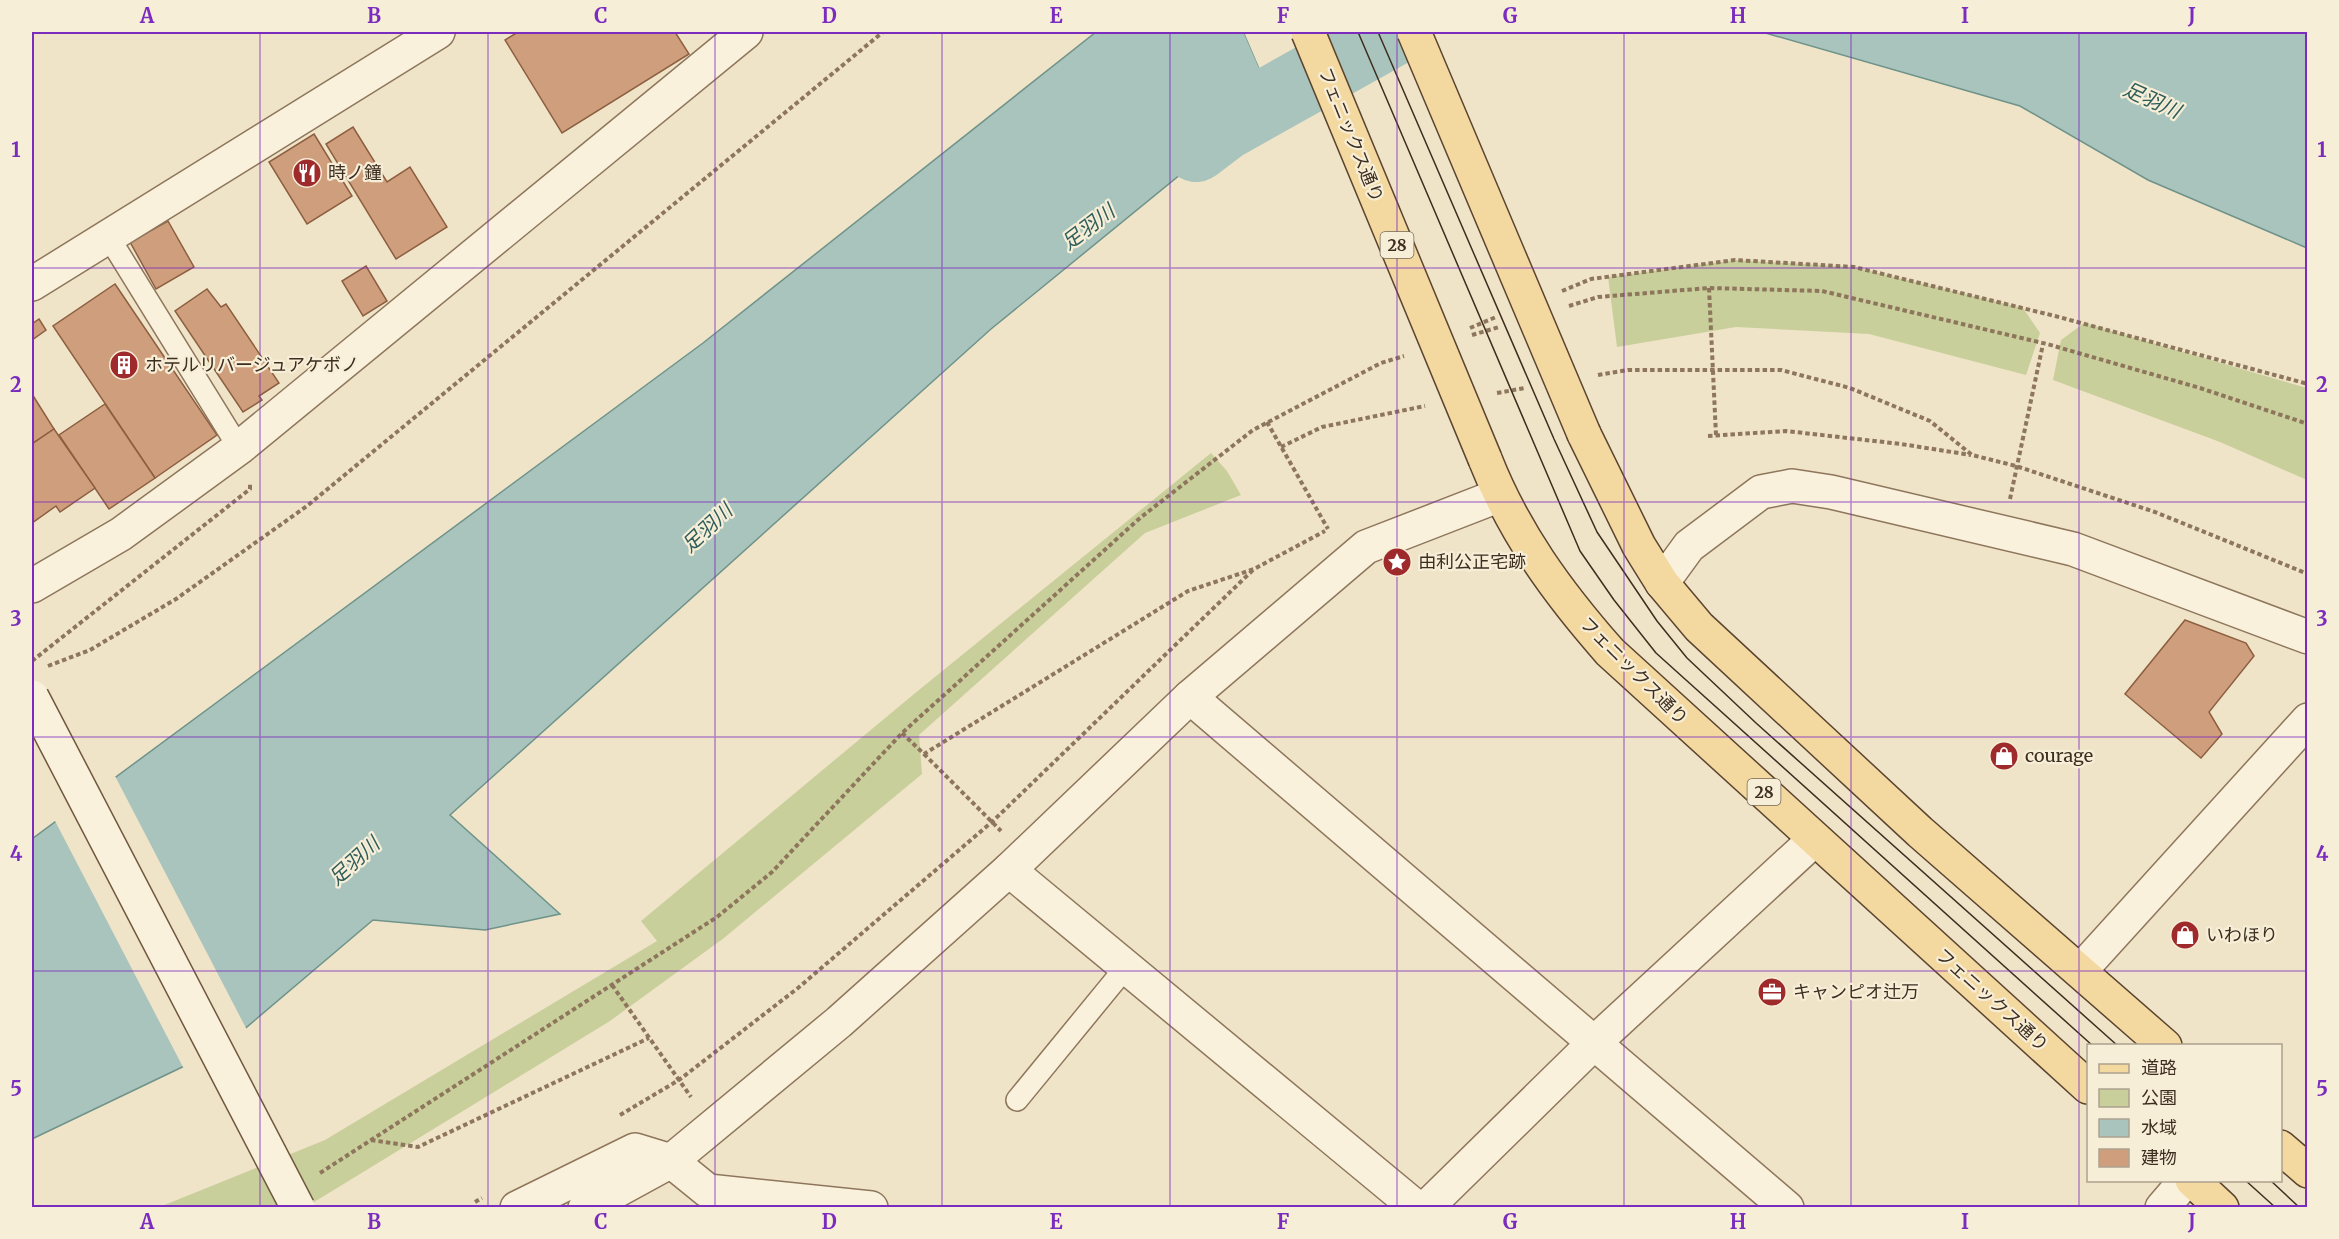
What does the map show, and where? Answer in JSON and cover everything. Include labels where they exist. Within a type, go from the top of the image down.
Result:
[{"type":"main road","name":"フェニックス通り","points":[[1308,32],[1500,495],[1529,550],[1575,612],[1610,652],[2087,1086]]},
{"type":"main road","points":[[1414,32],[1584,434],[1628,526],[1662,583],[1699,627],[1744,670],[1920,832],[2163,1044]]},
{"type":"main road","points":[[2282,1149],[2307,1171]]},
{"type":"main road","points":[[2194,1182],[2222,1208]]},
{"type":"street","points":[[34,279],[108,236],[438,32]]},
{"type":"street","points":[[32,586],[244,462],[746,32]]},
{"type":"street","points":[[1662,583],[1689,546],[1698,539],[1761,492],[1792,486],[1831,492],[2003,535],[2073,549],[2307,637]]},
{"type":"street","points":[[585,1208],[671,1161],[839,1022],[1015,864],[1190,697],[1366,547],[1500,495]]},
{"type":"street","points":[[36,682],[298,1208]]},
{"type":"street","points":[[1190,697],[1787,1208]]},
{"type":"street","points":[[2080,971],[2307,720]]},
{"type":"street","points":[[1426,1208],[1594,1043],[1815,839]]},
{"type":"street","points":[[1015,864],[1126,967],[1417,1208]]},
{"type":"street","points":[[517,1208],[635,1150],[671,1161],[708,1199],[871,1208]]},
{"type":"street","points":[[2162,1208],[2184,1182]]},
{"type":"lane","points":[[108,236],[244,462]]},
{"type":"lane","points":[[1017,1100],[1126,967]]},
{"type":"path","points":[[36,682],[176,599],[307,506],[883,32]]},
{"type":"path","points":[[1558,292],[1591,279],[1735,260],[1854,267],[2055,316],[2307,384]]},
{"type":"path","points":[[1709,288],[1711,369],[1716,435]]},
{"type":"path","points":[[1458,332],[1503,314]]},
{"type":"path","points":[[2003,535],[2043,344]]},
{"type":"path","points":[[1381,363],[1414,350]]},
{"type":"path","points":[[1593,376],[1628,370],[1781,370],[1850,388],[1930,421],[1972,455]]},
{"type":"path","points":[[1487,395],[1534,387]]},
{"type":"path","points":[[1281,447],[1322,427],[1428,406]]},
{"type":"path","points":[[1267,422],[1328,529]]},
{"type":"path","points":[[1708,436],[1786,431],[1901,444],[1972,455],[2016,466],[2155,512],[2307,574]]},
{"type":"path","points":[[32,662],[250,489],[244,462]]},
{"type":"path","points":[[617,1117],[679,1080],[798,988],[993,821],[1254,569],[1188,591],[924,754]]},
{"type":"path","points":[[318,1174],[717,917],[772,872],[902,732],[993,821],[1015,864]]},
{"type":"path","points":[[612,985],[679,1080]]},
{"type":"path","points":[[371,1140],[418,1147],[649,1038]]},
{"type":"path","points":[[475,1202],[485,1196]]},
{"type":"green space","points":[[1735,260],[1854,267],[2023,308],[2040,333],[2026,375],[1869,334],[1736,327],[1617,347],[1608,277]]},
{"type":"green space","points":[[2084,323],[2307,388],[2307,480],[2220,442],[2053,380],[2061,340]]},
{"type":"green space","points":[[1211,453],[1227,471],[1241,495],[1145,533],[919,735],[922,774],[724,938],[610,1021],[306,1207],[157,1208],[325,1140],[657,941],[641,921],[914,694]]},
{"type":"water","points":[[1096,32],[1244,32],[1273,99],[991,329],[450,815],[560,914],[485,930],[373,920],[222,1048],[32,1139],[32,839],[703,343]]},
{"type":"water","points":[[1762,32],[2307,32],[2307,248],[2148,180],[2020,106]]},
{"type":"pier","points":[[1244,32],[1247,32],[1276,98],[1274,102]]},
{"type":"pier","points":[[1466,32],[1473,32],[1481,48],[1477,52],[1473,51]]},
{"type":"pier","points":[[115,776],[247,1030],[224,1050],[184,1069],[54,819]]},
{"type":"building","points":[[518,32],[675,32],[689,54],[562,133],[505,40]]},
{"type":"building","points":[[353,127],[387,182],[410,167],[447,227],[396,259],[326,144]]},
{"type":"building","points":[[314,134],[352,196],[307,224],[269,162]]},
{"type":"building","points":[[168,221],[194,267],[156,289],[130,242]]},
{"type":"building","points":[[366,266],[387,301],[363,316],[342,281]]},
{"type":"building","name":"ホテルリバージュアケボノ","points":[[115,284],[217,435],[155,478],[53,326]]},
{"type":"building","points":[[207,289],[221,307],[226,304],[279,383],[259,396],[262,400],[243,412],[175,311]]},
{"type":"building","points":[[39,319],[46,330],[32,340],[32,324]]},
{"type":"building","points":[[32,394],[54,429],[33,443],[32,440]]},
{"type":"building","points":[[105,404],[155,478],[109,509],[59,435]]},
{"type":"building","points":[[54,429],[95,488],[60,512],[56,506],[32,523],[32,444]]},
{"type":"building","points":[[2185,620],[2246,643],[2254,656],[2209,712],[2222,734],[2201,758],[2125,694]]},
{"type":"waterway","name":"足羽川","points":[[1196,148],[1225,126],[1393,32]]},
{"type":"tram line","points":[[1358,32],[1580,551],[1614,600],[1656,653],[2091,1044]]},
{"type":"tram line","points":[[1378,32],[1554,439],[1597,532],[1657,621],[1687,658],[1756,723],[2116,1044]]},
{"type":"tram line","points":[[2247,1182],[2276,1208]]},
{"type":"tram line","points":[[2272,1182],[2300,1208]]},
{"type":"place","name":"時ノ鐘","points":[[307,173]]},
{"type":"place","name":"ホテルリバージュアケボノ","points":[[124,365]]},
{"type":"place","name":"由利公正宅跡","points":[[1397,562]]},
{"type":"place","name":"courage","points":[[2004,756]]},
{"type":"place","name":"いわほり","points":[[2185,935]]},
{"type":"place","name":"キャンピオ辻万","points":[[1772,992]]}]
